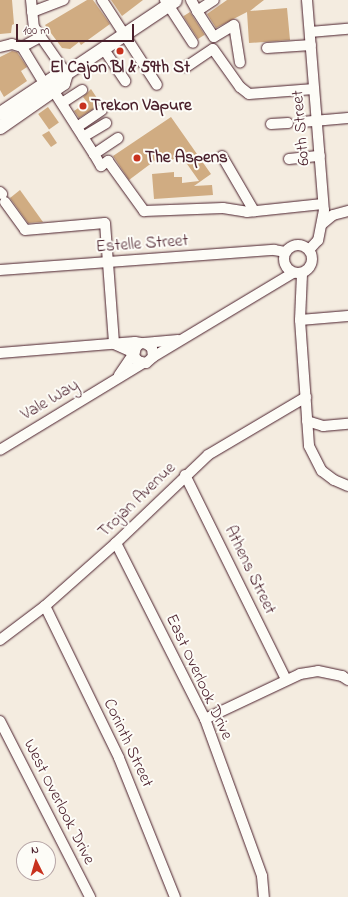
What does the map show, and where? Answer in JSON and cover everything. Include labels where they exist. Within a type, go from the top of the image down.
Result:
[{"type":"main road","points":[[0,127],[48,87],[54,77],[66,73],[169,2]]},
{"type":"main road","points":[[1,112],[48,87]]},
{"type":"street","points":[[31,0],[34,27],[66,73]]},
{"type":"street","points":[[32,12],[64,0]]},
{"type":"street","points":[[102,0],[123,35],[157,85]]},
{"type":"street","points":[[191,0],[214,36],[234,25],[240,63]]},
{"type":"street","points":[[198,11],[214,0]]},
{"type":"street","name":"60th Street","points":[[297,274],[312,264],[309,250],[318,240],[322,224],[324,204],[307,0]]},
{"type":"street","points":[[169,2],[193,43]]},
{"type":"street","points":[[310,32],[348,29]]},
{"type":"street","points":[[22,47],[40,37]]},
{"type":"street","points":[[0,47],[12,44],[22,47],[48,87],[62,104],[101,166],[108,162],[144,211],[223,208],[254,211],[324,204]]},
{"type":"street","points":[[267,48],[311,45]]},
{"type":"street","points":[[103,48],[125,81]]},
{"type":"street","points":[[186,67],[213,49],[240,87],[249,94],[314,89]]},
{"type":"street","points":[[62,104],[82,90]]},
{"type":"street","points":[[77,127],[102,110]]},
{"type":"street","points":[[302,122],[348,118]]},
{"type":"street","points":[[83,137],[106,123]]},
{"type":"street","points":[[271,124],[288,123]]},
{"type":"street","points":[[94,154],[118,138]]},
{"type":"street","points":[[222,156],[254,211]]},
{"type":"street","points":[[289,159],[320,156]]},
{"type":"street","points":[[2,196],[25,230],[105,223],[114,344]]},
{"type":"street","points":[[322,224],[333,216],[348,211]]},
{"type":"street","points":[[285,252],[297,245],[309,250]]},
{"type":"street","name":"Estelle Street","points":[[0,270],[274,250],[285,252]]},
{"type":"street","name":"60th Street","points":[[285,252],[285,264],[297,274],[309,446],[318,465],[328,476],[348,486]]},
{"type":"street","name":"Vale Way","points":[[0,450],[182,339],[297,274]]},
{"type":"street","points":[[300,320],[348,316]]},
{"type":"street","name":"Vale Way","points":[[117,378],[134,353],[136,347],[143,343],[182,339]]},
{"type":"street","points":[[0,353],[143,343],[152,348],[153,357]]},
{"type":"street","points":[[114,344],[134,353],[138,361],[143,363]]},
{"type":"street","name":"Trojan Avenue","points":[[0,640],[46,606],[116,543],[208,454],[306,397]]},
{"type":"street","points":[[307,421],[323,426],[348,424]]},
{"type":"street","name":"Athens Street","points":[[185,475],[286,679]]},
{"type":"street","name":"East Overlook Drive","points":[[116,543],[205,719],[262,876],[264,897]]},
{"type":"street","name":"Corinth Street","points":[[46,606],[119,758],[175,897]]},
{"type":"street","points":[[205,719],[286,679],[318,671],[342,676],[348,680]]},
{"type":"street","name":"West Overlook Drive","points":[[0,721],[90,897]]},
{"type":"building","points":[[0,0],[12,0],[14,24],[12,25],[11,33],[0,34]]},
{"type":"building","points":[[87,0],[93,0],[110,24],[81,45],[79,42],[70,49],[62,48],[45,25]]},
{"type":"building","points":[[111,0],[143,0],[122,16]]},
{"type":"building","points":[[227,0],[264,0],[250,11],[287,8],[290,40],[249,43],[247,12],[216,28],[207,14]]},
{"type":"building","points":[[190,12],[205,35],[198,39],[183,16]]},
{"type":"building","points":[[12,51],[17,52],[27,67],[21,71],[27,81],[4,97],[0,90],[0,57]]},
{"type":"building","points":[[91,89],[101,104],[79,118],[74,111],[87,102],[83,97]]},
{"type":"building","points":[[48,107],[59,123],[49,129],[38,114]]},
{"type":"building","name":"The Aspens","points":[[171,117],[211,174],[194,186],[212,185],[213,195],[154,199],[152,174],[174,172],[174,177],[182,177],[182,183],[199,181],[180,154],[171,161],[165,153],[129,180],[113,156]]},
{"type":"building","points":[[49,131],[57,143],[51,147],[42,135]]},
{"type":"building","points":[[20,190],[43,222],[28,223],[10,198]]},
{"type":"place","name":"El Cajon Bl & 59th St","points":[[120,51]]},
{"type":"place","name":"Trekon Vapure","points":[[83,106]]},
{"type":"place","name":"The Aspens","points":[[137,158]]}]
